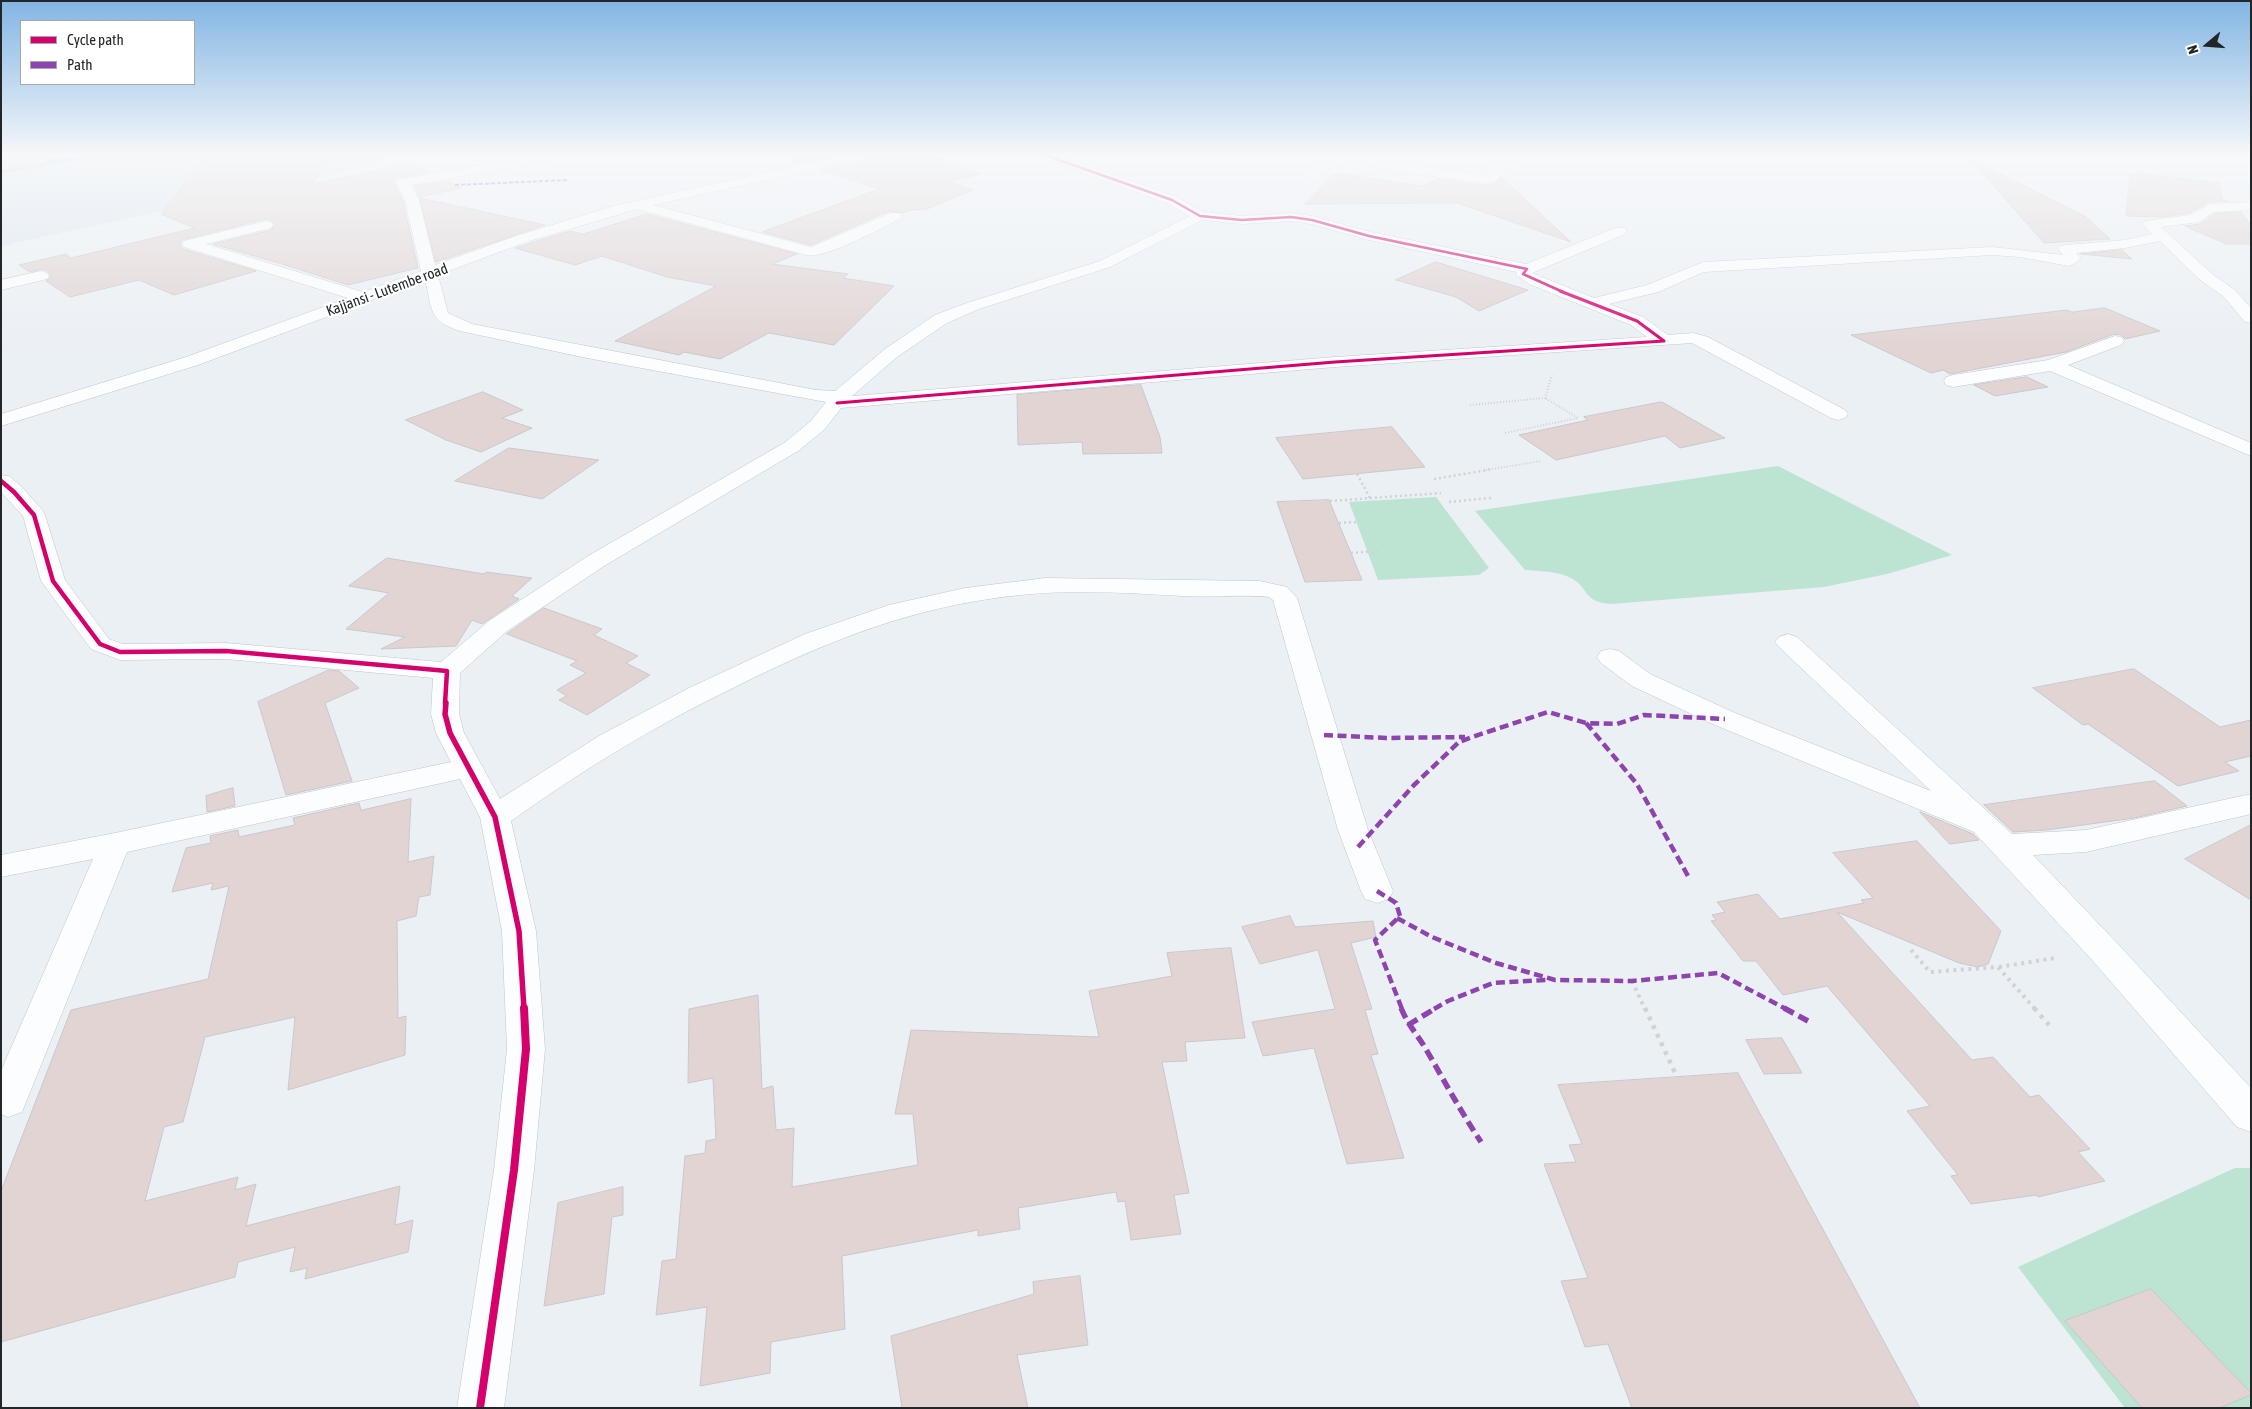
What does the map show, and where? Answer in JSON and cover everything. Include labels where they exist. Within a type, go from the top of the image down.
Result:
[{"type":"street","points":[[417,221],[430,275],[436,285],[438,310],[441,316],[464,326],[557,348],[668,366],[839,400],[1335,362],[1664,342],[1692,338],[1702,341],[1838,414]]},
{"type":"street","name":"Kajjansi - Lutembe road","points":[[1,420],[192,362],[521,240],[585,221]]},
{"type":"street","points":[[696,221],[808,251],[828,246],[884,221]]},
{"type":"street","points":[[480,1408],[514,1170],[526,1049],[518,931],[495,816],[450,733],[445,714],[448,671],[498,626],[596,561],[729,485],[791,447],[818,425],[839,400],[891,353],[941,319],[974,306],[1105,264],[1191,221]]},
{"type":"street","points":[[1315,221],[1369,236],[1527,269]]},
{"type":"street","points":[[2179,221],[2150,224],[2206,277],[2229,293],[2251,318]]},
{"type":"street","points":[[266,224],[189,244],[366,298]]},
{"type":"street","points":[[1620,231],[1527,269],[1523,274],[1535,282],[1596,303],[1638,321],[1664,342]]},
{"type":"street","points":[[1596,303],[1616,296],[1660,286],[1688,271],[1703,267],[1992,251],[2020,253],[2070,261],[2073,258],[2065,249],[2125,244],[2163,236]]},
{"type":"street","points":[[1,285],[41,276]]},
{"type":"street","points":[[1954,381],[2052,365],[2114,342]]},
{"type":"street","points":[[2052,365],[2251,450]]},
{"type":"street","points":[[1,481],[34,514],[52,581],[100,644],[120,652],[226,651],[448,671]]},
{"type":"street","points":[[495,816],[551,777],[668,708],[796,647],[868,619],[943,600],[1000,589],[1129,585],[1198,590],[1257,589],[1279,592],[1285,598],[1353,830],[1377,891]]},
{"type":"street","points":[[1788,642],[1995,835],[2104,951],[2251,1115]]},
{"type":"street","points":[[1610,657],[1642,680],[1725,719],[1995,835],[2086,841],[2251,804]]},
{"type":"street","points":[[1,866],[114,844],[468,768]]},
{"type":"street","points":[[8,1100],[114,844]]},
{"type":"path","points":[[1545,398],[1552,375]]},
{"type":"path","points":[[1470,405],[1545,398],[1578,418],[1505,433]]},
{"type":"path","points":[[1434,479],[1541,461]]},
{"type":"path","points":[[1357,474],[1370,498]]},
{"type":"path","points":[[1330,500],[1441,493]]},
{"type":"path","points":[[1449,502],[1490,498],[1487,496]]},
{"type":"path","points":[[1339,523],[1357,522]]},
{"type":"path","points":[[1351,553],[1378,551]]},
{"type":"path","points":[[1911,950],[1930,972],[1998,967],[2055,958]]},
{"type":"path","points":[[1998,967],[2049,1025]]},
{"type":"path","points":[[1632,981],[1677,1077]]},
{"type":"shaded area","points":[[1,221],[117,221],[1,246]]},
{"type":"green space","points":[[1778,466],[1952,555],[1887,574],[1824,587],[1611,604],[1602,603],[1591,598],[1577,582],[1566,576],[1525,570],[1475,511]]},
{"type":"green space","points":[[1436,497],[1489,568],[1479,575],[1378,580],[1349,502]]},
{"type":"green space","points":[[2235,1168],[2251,1168],[2251,1408],[2125,1408],[2018,1267]]},
{"type":"building","points":[[177,221],[259,221],[182,240],[180,245],[183,249],[256,271],[174,295],[139,280],[70,297],[46,281],[51,277],[48,271],[41,269],[30,272],[19,265],[66,254],[71,258],[194,228]]},
{"type":"building","points":[[272,221],[407,221],[418,268],[348,285],[213,244],[271,230],[275,224]]},
{"type":"building","points":[[426,221],[525,221],[545,225],[436,262]]},
{"type":"building","points":[[625,221],[672,221],[797,254],[772,264],[848,274],[843,278],[894,286],[834,345],[769,333],[720,359],[684,352],[679,355],[615,341],[716,286],[667,277],[602,256],[575,265],[515,248],[570,231],[583,234]]},
{"type":"building","points":[[793,221],[867,221],[811,245],[762,232]]},
{"type":"building","points":[[1509,221],[1548,221],[1571,242]]},
{"type":"building","points":[[2024,221],[2090,221],[2110,239],[2044,243]]},
{"type":"building","points":[[2205,221],[2248,221],[2251,225],[2251,244],[2226,244],[2185,226],[2200,224]]},
{"type":"building","points":[[2122,250],[2132,259],[2081,254]]},
{"type":"building","points":[[1436,262],[1528,290],[1479,311],[1456,297],[1396,280]]},
{"type":"building","points":[[2105,308],[2160,331],[2125,339],[2121,335],[2114,334],[2066,352],[1950,374],[1943,370],[1931,373],[1851,335],[2067,310],[2072,312]]},
{"type":"building","points":[[2027,377],[2048,387],[1995,396],[1974,385]]},
{"type":"building","points":[[1141,385],[1160,437],[1162,453],[1083,454],[1082,442],[1018,445],[1017,395]]},
{"type":"building","points":[[483,392],[523,410],[502,418],[532,428],[481,452],[446,440],[406,420]]},
{"type":"building","points":[[1662,402],[1725,438],[1680,448],[1665,436],[1556,460],[1519,435],[1588,420],[1584,417]]},
{"type":"building","points":[[1392,427],[1425,467],[1303,479],[1276,438]]},
{"type":"building","points":[[509,448],[599,460],[542,499],[455,481]]},
{"type":"building","points":[[1329,500],[1362,580],[1305,582],[1277,502]]},
{"type":"building","points":[[387,558],[484,574],[486,572],[532,578],[512,596],[519,599],[482,624],[472,620],[456,646],[381,649],[405,637],[346,629],[389,593],[349,586]]},
{"type":"building","points":[[544,608],[602,629],[594,635],[638,656],[626,663],[650,675],[587,715],[559,700],[567,696],[557,690],[586,673],[570,665],[577,661],[507,634]]},
{"type":"building","points":[[2134,669],[2220,727],[2251,720],[2251,756],[2225,762],[2239,771],[2178,786],[2088,724],[2083,725],[2033,688]]},
{"type":"building","points":[[329,670],[339,671],[359,688],[325,703],[352,781],[286,795],[258,702]]},
{"type":"building","points":[[2155,781],[2187,806],[2134,818],[2047,830],[2013,832],[1984,805]]},
{"type":"building","points":[[233,788],[235,806],[207,812],[206,796]]},
{"type":"building","points":[[411,799],[408,862],[434,856],[430,895],[419,897],[416,916],[397,921],[398,1018],[406,1016],[405,1055],[288,1090],[295,1017],[205,1037],[183,1122],[164,1127],[145,1201],[238,1177],[235,1190],[256,1184],[246,1226],[400,1186],[395,1225],[413,1220],[408,1252],[305,1279],[307,1268],[290,1272],[295,1247],[238,1262],[235,1277],[1,1342],[1,1191],[71,1010],[208,979],[229,886],[211,890],[213,883],[172,892],[186,848],[211,843],[210,836],[238,830],[239,837],[295,825],[293,818],[359,803],[361,810]]},
{"type":"building","points":[[1920,812],[1973,834],[1979,840],[1950,844]]},
{"type":"building","points":[[2251,825],[2251,900],[2185,859]]},
{"type":"building","points":[[1917,841],[2001,931],[1988,964],[1978,967],[1959,963],[1837,912],[1972,1060],[1993,1057],[2030,1097],[2039,1095],[2090,1149],[2078,1152],[2105,1181],[2038,1197],[2037,1195],[1971,1204],[1951,1176],[1958,1175],[1907,1111],[1930,1106],[1827,986],[1783,995],[1756,961],[1743,961],[1711,921],[1716,920],[1712,915],[1725,912],[1717,902],[1758,894],[1780,919],[1864,903],[1861,900],[1873,898],[1833,853]]},
{"type":"building","points":[[1290,916],[1295,927],[1373,921],[1376,937],[1351,943],[1372,1009],[1365,1010],[1378,1054],[1371,1055],[1404,1158],[1347,1164],[1314,1048],[1263,1056],[1252,1022],[1335,1009],[1318,950],[1260,964],[1242,927]]},
{"type":"building","points":[[1231,948],[1245,1038],[1185,1042],[1187,1061],[1162,1062],[1189,1193],[1174,1195],[1181,1234],[1131,1240],[1125,1201],[1118,1202],[1116,1192],[1018,1208],[1020,1229],[978,1236],[978,1230],[842,1256],[845,1329],[771,1342],[770,1373],[700,1386],[707,1307],[656,1315],[662,1261],[676,1259],[685,1156],[705,1153],[706,1141],[716,1139],[713,1078],[688,1083],[689,1009],[758,995],[762,1089],[773,1086],[776,1130],[794,1128],[792,1187],[918,1165],[913,1114],[895,1114],[911,1030],[1099,1037],[1089,991],[1172,976],[1167,953]]},
{"type":"building","points":[[1782,1038],[1802,1073],[1764,1074],[1746,1040]]},
{"type":"building","points":[[1738,1073],[1920,1408],[1632,1408],[1608,1344],[1585,1347],[1561,1281],[1588,1278],[1544,1164],[1576,1162],[1569,1145],[1582,1144],[1558,1085]]},
{"type":"building","points":[[623,1187],[623,1215],[612,1217],[604,1294],[544,1306],[558,1203]]},
{"type":"building","points":[[1080,1276],[1088,1345],[1017,1355],[1028,1408],[902,1408],[891,1336],[1034,1294],[1033,1282]]},
{"type":"building","points":[[2151,1289],[2251,1395],[2219,1408],[2142,1408],[2065,1321]]},
{"type":"marked path","points":[[1358,847],[1414,785],[1459,742],[1472,737],[1548,712],[1586,723],[1617,724],[1644,715],[1725,719]]},
{"type":"marked path","points":[[1586,723],[1637,784],[1688,876]]},
{"type":"marked path","points":[[1324,735],[1386,738],[1465,737]]},
{"type":"marked path","points":[[1377,891],[1396,903],[1400,916],[1375,940],[1408,1025],[1426,1049],[1455,1103],[1481,1142]]},
{"type":"marked path","points":[[1397,918],[1432,937],[1496,963],[1555,980],[1632,981],[1718,973],[1808,1021]]},
{"type":"marked path","points":[[1408,1025],[1448,1001],[1493,983],[1546,980]]},
{"type":"cycle path","points":[[837,403],[1335,362],[1664,341],[1637,321],[1535,281],[1523,274],[1527,269],[1369,236],[1315,221]]},
{"type":"cycle path","points":[[1,481],[14,492],[34,515],[53,581],[100,644],[120,652],[226,651],[447,671],[445,714],[450,733],[495,817],[519,931],[523,972],[526,1049],[514,1170],[480,1408]]}]
